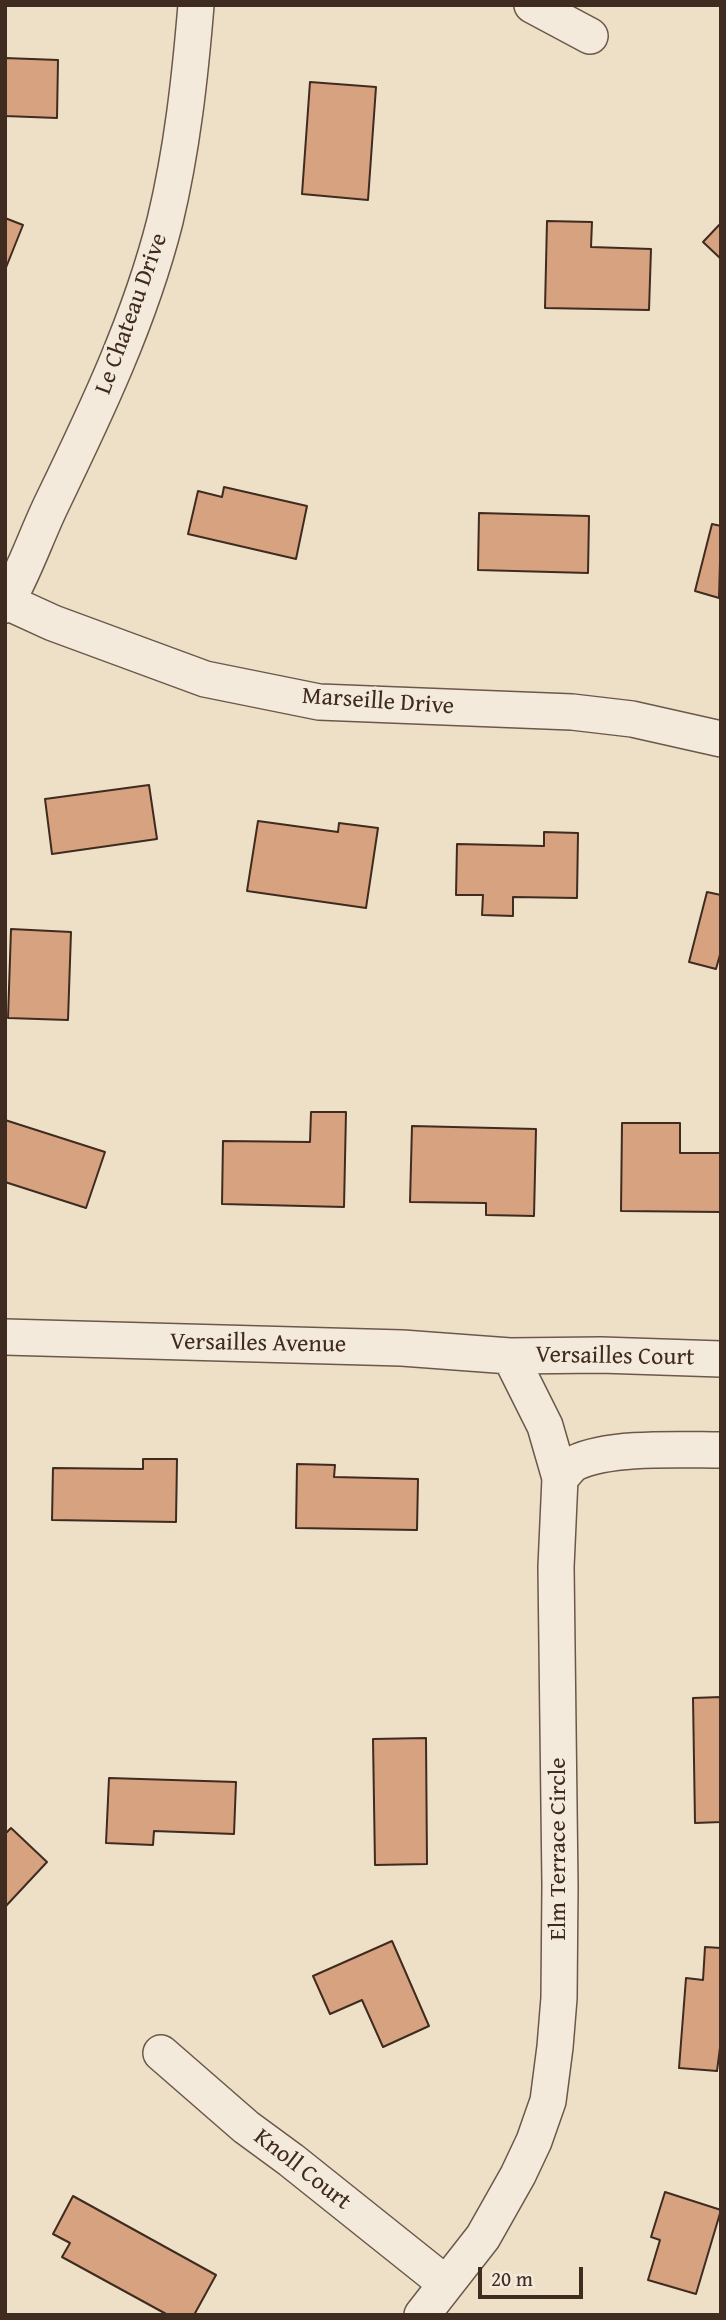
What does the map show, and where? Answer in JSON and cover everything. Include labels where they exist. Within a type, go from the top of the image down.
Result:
[{"type":"street","name":"Le Chateau Drive","points":[[6,603],[95,414],[120,357],[142,295],[164,222],[180,148],[190,81],[196,5]]},
{"type":"street","points":[[532,5],[590,36]]},
{"type":"street","name":"Marseille Drive","points":[[6,603],[205,679],[319,702],[572,712],[632,719],[721,739]]},
{"type":"street","name":"Versailles Avenue","points":[[5,1337],[402,1348],[510,1356]]},
{"type":"street","name":"Versailles Court","points":[[510,1356],[601,1355],[721,1359]]},
{"type":"street","name":"Elm Terrace Circle","points":[[422,2315],[483,2237],[534,2141],[548,2102],[559,1998],[556,1567],[560,1478],[545,1426],[510,1356]]},
{"type":"street","points":[[560,1478],[574,1464],[604,1454],[721,1450]]},
{"type":"street","name":"Knoll Court","points":[[160,2053],[246,2127],[446,2283]]},
{"type":"building","points":[[5,58],[58,60],[57,118],[5,116]]},
{"type":"building","points":[[310,82],[376,87],[368,200],[302,194]]},
{"type":"building","points":[[5,218],[23,225],[5,270]]},
{"type":"building","points":[[547,221],[592,222],[591,247],[651,249],[649,310],[545,308]]},
{"type":"building","points":[[721,223],[721,259],[703,242]]},
{"type":"building","points":[[224,487],[307,506],[296,559],[188,534],[198,491],[222,497]]},
{"type":"building","points":[[479,513],[589,516],[588,573],[478,570]]},
{"type":"building","points":[[712,524],[721,526],[719,598],[695,591]]},
{"type":"building","points":[[149,785],[157,839],[52,854],[45,799]]},
{"type":"building","points":[[258,821],[338,832],[339,823],[378,828],[366,908],[247,891]]},
{"type":"building","points":[[544,832],[578,833],[577,898],[513,897],[513,916],[482,915],[483,895],[456,895],[457,844],[544,846]]},
{"type":"building","points":[[707,892],[721,895],[721,951],[716,969],[689,962]]},
{"type":"building","points":[[11,929],[71,932],[68,1020],[8,1018]]},
{"type":"building","points":[[311,1112],[346,1112],[344,1207],[222,1204],[223,1141],[310,1142]]},
{"type":"building","points":[[5,1120],[105,1152],[86,1208],[5,1182]]},
{"type":"building","points":[[622,1123],[680,1123],[680,1153],[721,1153],[721,1212],[621,1211]]},
{"type":"building","points":[[412,1126],[536,1129],[534,1216],[486,1215],[486,1203],[410,1202]]},
{"type":"building","points":[[143,1459],[177,1459],[176,1522],[52,1520],[53,1468],[143,1469]]},
{"type":"building","points":[[297,1464],[335,1465],[334,1477],[418,1479],[417,1530],[296,1528]]},
{"type":"building","points":[[721,1697],[721,1822],[695,1823],[693,1698]]},
{"type":"building","points":[[426,1738],[427,1864],[375,1865],[373,1739]]},
{"type":"building","points":[[109,1778],[236,1782],[234,1834],[154,1831],[153,1845],[106,1843]]},
{"type":"building","points":[[11,1828],[47,1862],[5,1907],[5,1834]]},
{"type":"building","points":[[392,1941],[429,2026],[383,2047],[362,2000],[330,2014],[313,1976]]},
{"type":"building","points":[[705,1947],[721,1948],[721,2040],[717,2071],[679,2068],[686,1978],[703,1980]]},
{"type":"building","points":[[665,2192],[721,2210],[696,2294],[648,2280],[660,2240],[651,2237]]},
{"type":"building","points":[[73,2196],[216,2275],[194,2315],[168,2315],[62,2257],[70,2243],[53,2234]]}]
